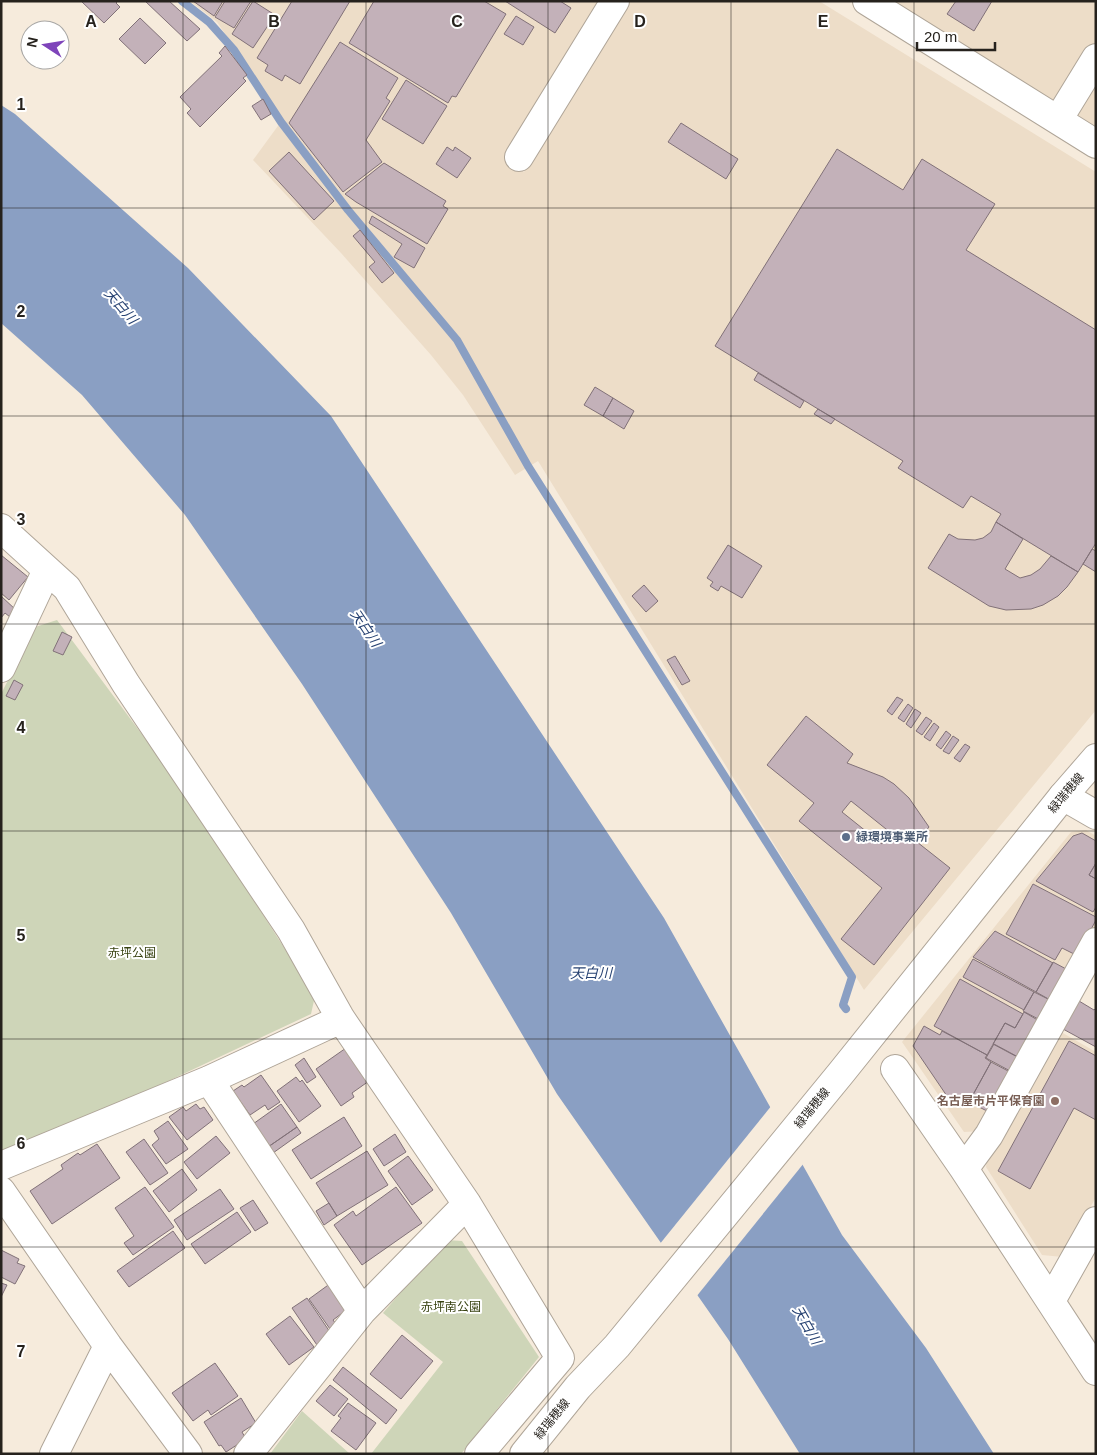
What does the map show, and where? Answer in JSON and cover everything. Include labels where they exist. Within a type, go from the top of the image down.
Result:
[{"type":"street","points":[[867,1],[1096,144]]},
{"type":"street","points":[[519,157],[611,3]]},
{"type":"street","points":[[1058,120],[1096,58]]},
{"type":"street","points":[[1,528],[67,588],[126,684],[291,930],[341,1019],[467,1204],[560,1358],[479,1454]]},
{"type":"street","points":[[3,660],[47,570]]},
{"type":"street","name":"緑瑞穂線","points":[[524,1454],[578,1387],[625,1336],[835,1080],[1063,796],[1096,758]]},
{"type":"street","points":[[1063,796],[1096,815]]},
{"type":"street","points":[[964,1170],[989,1135],[1096,942]]},
{"type":"street","points":[[1,1166],[209,1080],[341,1019]]},
{"type":"street","points":[[895,1069],[1096,1371]]},
{"type":"street","points":[[209,1080],[362,1311]]},
{"type":"street","points":[[1,1191],[108,1346],[188,1454]]},
{"type":"street","points":[[248,1454],[362,1311],[467,1204]]},
{"type":"street","points":[[1051,1301],[1096,1220]]},
{"type":"street","points":[[54,1454],[108,1346]]},
{"type":"shaded area","points":[[190,1],[604,1],[507,160],[524,172],[627,1],[819,1],[1096,172],[1096,710],[864,990],[538,461],[515,475],[463,395],[431,355],[341,253],[253,160],[283,119],[217,22]]},
{"type":"shaded area","points":[[889,1],[1096,1],[1096,41],[1057,104]]},
{"type":"shaded area","points":[[1096,81],[1096,129],[1074,115]]},
{"type":"shaded area","points":[[1086,830],[1096,836],[1096,927],[983,1131],[964,1132],[902,1042],[1071,832]]},
{"type":"shaded area","name":"名古屋市片平保育園","points":[[1054,1028],[1096,1052],[1096,1197],[1063,1257],[1042,1255],[986,1167],[988,1150]]},
{"type":"green space","name":"赤坪公園","points":[[57,620],[181,787],[315,996],[311,1014],[11,1155],[1,1154],[1,694],[35,627]]},
{"type":"green space","name":"赤坪南公園","points":[[446,1240],[462,1241],[539,1357],[461,1454],[371,1454],[443,1362],[383,1313]]},
{"type":"green space","points":[[302,1411],[350,1454],[270,1454]]},
{"type":"water","name":"天白川","points":[[1,105],[15,114],[188,268],[331,416],[664,918],[842,1235],[926,1348],[994,1454],[800,1454],[728,1339],[557,1094],[451,913],[302,684],[185,515],[82,395],[1,323]]},
{"type":"pier","points":[[772,1105],[804,1163],[696,1297],[659,1245]]},
{"type":"building","points":[[81,1],[118,1],[116,3],[120,7],[104,23]]},
{"type":"building","points":[[145,1],[169,1],[200,29],[187,41]]},
{"type":"building","points":[[193,1],[223,1],[214,16]]},
{"type":"building","points":[[225,1],[251,1],[234,28],[215,17]]},
{"type":"building","points":[[253,1],[275,15],[253,48],[232,34]]},
{"type":"building","points":[[292,1],[350,1],[300,84],[285,75],[282,81],[265,71],[268,65],[257,58]]},
{"type":"building","points":[[374,1],[484,1],[506,14],[456,97],[452,96],[448,103],[349,43]]},
{"type":"building","points":[[505,1],[560,1],[571,8],[555,33]]},
{"type":"building","points":[[956,1],[992,1],[974,31],[947,14]]},
{"type":"building","points":[[516,16],[534,27],[523,45],[504,34]]},
{"type":"building","points":[[140,18],[166,43],[145,64],[119,39]]},
{"type":"building","points":[[340,42],[398,78],[386,98],[390,101],[366,140],[382,162],[343,192],[289,123]]},
{"type":"building","points":[[225,46],[247,75],[243,78],[246,81],[200,127],[187,113],[191,109],[180,97],[222,56],[219,53]]},
{"type":"building","points":[[406,80],[447,106],[423,144],[382,119]]},
{"type":"building","points":[[263,99],[271,114],[261,120],[252,106]]},
{"type":"building","points":[[681,123],[738,159],[726,179],[668,142]]},
{"type":"building","points":[[447,147],[453,151],[455,147],[471,158],[457,178],[436,164]]},
{"type":"building","points":[[837,149],[903,190],[922,159],[995,204],[966,250],[1096,330],[1096,543],[1078,572],[996,522],[1001,514],[971,496],[963,508],[898,468],[903,461],[715,346]]},
{"type":"building","points":[[289,152],[334,201],[314,220],[269,171]]},
{"type":"building","points":[[384,163],[446,201],[443,206],[448,209],[427,244],[345,194]]},
{"type":"building","points":[[372,216],[425,248],[414,268],[394,257],[402,244],[369,223]]},
{"type":"building","points":[[360,230],[394,273],[382,283],[369,267],[375,262],[353,236]]},
{"type":"building","points":[[758,373],[804,401],[800,408],[754,380]]},
{"type":"building","points":[[595,387],[613,398],[603,416],[584,405]]},
{"type":"building","points":[[613,398],[634,411],[624,429],[603,416]]},
{"type":"building","points":[[818,409],[835,419],[831,424],[814,414]]},
{"type":"building","points":[[996,522],[1023,539],[1005,569],[1020,578],[1031,575],[1040,569],[1051,556],[1078,572],[1058,596],[1043,605],[1031,609],[1006,610],[989,606],[928,568],[949,534],[958,539],[975,540],[983,538],[991,532]]},
{"type":"building","points":[[728,545],[762,566],[742,598],[721,586],[718,591],[710,586],[713,582],[707,578]]},
{"type":"building","points":[[1092,549],[1096,551],[1096,572],[1083,564]]},
{"type":"building","points":[[1,555],[28,577],[9,600],[1,593]]},
{"type":"building","points":[[644,585],[658,601],[646,612],[632,596]]},
{"type":"building","points":[[1,596],[16,610],[10,617],[5,613],[1,618]]},
{"type":"building","points":[[62,632],[72,637],[63,655],[53,651]]},
{"type":"building","points":[[675,656],[690,681],[682,685],[667,660]]},
{"type":"building","points":[[14,680],[23,685],[15,700],[6,696]]},
{"type":"building","points":[[897,697],[903,700],[892,715],[887,711]]},
{"type":"building","points":[[908,704],[913,708],[904,722],[898,718]]},
{"type":"building","points":[[915,709],[921,713],[911,728],[906,724]]},
{"type":"building","name":"緑環境事業所","points":[[806,716],[853,754],[847,763],[883,777],[894,784],[909,798],[929,827],[917,842],[950,868],[874,965],[841,939],[882,888],[799,821],[814,803],[767,765]],"holes":[[[851,801],[891,833],[882,844],[842,812]]]},
{"type":"building","points":[[926,717],[932,721],[922,735],[916,731]]},
{"type":"building","points":[[934,723],[939,727],[930,741],[924,737]]},
{"type":"building","points":[[946,731],[951,735],[941,749],[936,745]]},
{"type":"building","points":[[953,736],[959,740],[949,754],[943,751]]},
{"type":"building","points":[[965,744],[970,747],[960,762],[954,758]]},
{"type":"building","points":[[1082,833],[1096,841],[1096,863],[1089,875],[1096,879],[1096,907],[1093,912],[1036,881],[1073,836]]},
{"type":"building","points":[[1096,863],[1096,879],[1089,875]]},
{"type":"building","points":[[1033,884],[1096,917],[1087,937],[1074,954],[1062,948],[1055,960],[1006,934]]},
{"type":"building","points":[[995,931],[1053,963],[1036,992],[973,957]]},
{"type":"building","points":[[973,959],[1034,992],[1024,1010],[963,977]]},
{"type":"building","points":[[1053,962],[1068,970],[1052,1001],[1036,992]]},
{"type":"building","points":[[960,979],[1023,1014],[1015,1028],[1005,1023],[987,1055],[934,1026]]},
{"type":"building","points":[[1034,992],[1052,1001],[1042,1021],[1023,1011]]},
{"type":"building","points":[[1079,1001],[1094,1010],[1096,1008],[1096,1047],[1063,1029]]},
{"type":"building","points":[[1024,1012],[1041,1022],[1021,1059],[993,1044],[1005,1023],[1015,1028]]},
{"type":"building","points":[[924,1026],[940,1035],[942,1031],[987,1055],[985,1058],[991,1062],[969,1102],[956,1094],[951,1102],[913,1046]]},
{"type":"building","points":[[1069,1041],[1096,1056],[1096,1120],[1074,1108],[1030,1189],[998,1171]]},
{"type":"building","points":[[994,1044],[1020,1058],[1012,1072],[986,1058]]},
{"type":"building","points":[[346,1048],[369,1081],[352,1093],[354,1097],[341,1106],[316,1069]]},
{"type":"building","points":[[304,1058],[316,1077],[307,1083],[295,1065]]},
{"type":"building","points":[[991,1062],[1010,1072],[989,1112],[969,1102]]},
{"type":"building","points":[[261,1075],[280,1102],[268,1110],[265,1105],[250,1115],[233,1091],[242,1085],[244,1087]]},
{"type":"building","points":[[296,1077],[300,1082],[302,1080],[321,1106],[299,1122],[277,1091]]},
{"type":"building","points":[[196,1104],[200,1109],[204,1107],[213,1120],[187,1140],[169,1117],[183,1107],[186,1111]]},
{"type":"building","points":[[281,1104],[297,1127],[268,1147],[253,1124]]},
{"type":"building","points":[[344,1117],[362,1146],[311,1179],[292,1150]]},
{"type":"building","points":[[168,1121],[188,1149],[166,1164],[152,1145],[159,1139],[154,1131]]},
{"type":"building","points":[[297,1127],[301,1133],[273,1153],[268,1147]]},
{"type":"building","points":[[395,1134],[406,1152],[384,1166],[373,1149]]},
{"type":"building","points":[[216,1136],[230,1153],[197,1179],[184,1162]]},
{"type":"building","points":[[144,1139],[168,1173],[150,1185],[126,1152]]},
{"type":"building","points":[[97,1144],[120,1178],[52,1224],[30,1191],[63,1169],[61,1165],[78,1153],[80,1155]]},
{"type":"building","points":[[367,1151],[388,1185],[337,1216],[316,1183]]},
{"type":"building","points":[[408,1156],[433,1190],[412,1205],[388,1171]]},
{"type":"building","points":[[182,1169],[197,1190],[169,1212],[153,1191]]},
{"type":"building","points":[[145,1187],[174,1227],[133,1255],[124,1243],[134,1236],[115,1208]]},
{"type":"building","points":[[396,1187],[422,1223],[362,1265],[334,1225],[353,1211],[356,1216]]},
{"type":"building","points":[[220,1189],[234,1209],[187,1240],[174,1220]]},
{"type":"building","points":[[253,1200],[268,1223],[255,1231],[240,1208]]},
{"type":"building","points":[[329,1203],[337,1216],[324,1225],[316,1211]]},
{"type":"building","points":[[237,1212],[251,1232],[205,1264],[191,1244]]},
{"type":"building","points":[[173,1231],[185,1248],[129,1287],[117,1271]]},
{"type":"building","points":[[1,1250],[19,1259],[17,1263],[25,1266],[15,1284],[1,1277]]},
{"type":"building","points":[[1,1283],[7,1285],[1,1297]]},
{"type":"building","points":[[331,1283],[349,1308],[333,1320],[336,1324],[330,1329],[309,1299]]},
{"type":"building","points":[[307,1298],[334,1338],[321,1351],[292,1308]]},
{"type":"building","points":[[290,1316],[314,1347],[289,1365],[266,1334]]},
{"type":"building","points":[[402,1335],[433,1361],[401,1399],[370,1374]]},
{"type":"building","points":[[215,1363],[238,1396],[211,1415],[208,1410],[193,1421],[172,1393]]},
{"type":"building","points":[[343,1367],[397,1410],[386,1424],[333,1380]]},
{"type":"building","points":[[330,1385],[348,1399],[334,1416],[316,1401]]},
{"type":"building","points":[[241,1398],[256,1423],[242,1432],[246,1439],[226,1452],[221,1445],[219,1446],[204,1422]]},
{"type":"building","points":[[348,1403],[376,1423],[356,1450],[331,1431],[341,1418],[338,1416]]},
{"type":"waterway","points":[[182,1],[209,22],[234,50],[281,122],[348,210],[457,340],[528,466],[852,977],[843,1005],[846,1009]]},
{"type":"place","name":"緑環境事業所","points":[[846,837]]},
{"type":"place","name":"名古屋市片平保育園","points":[[1055,1101]]}]
